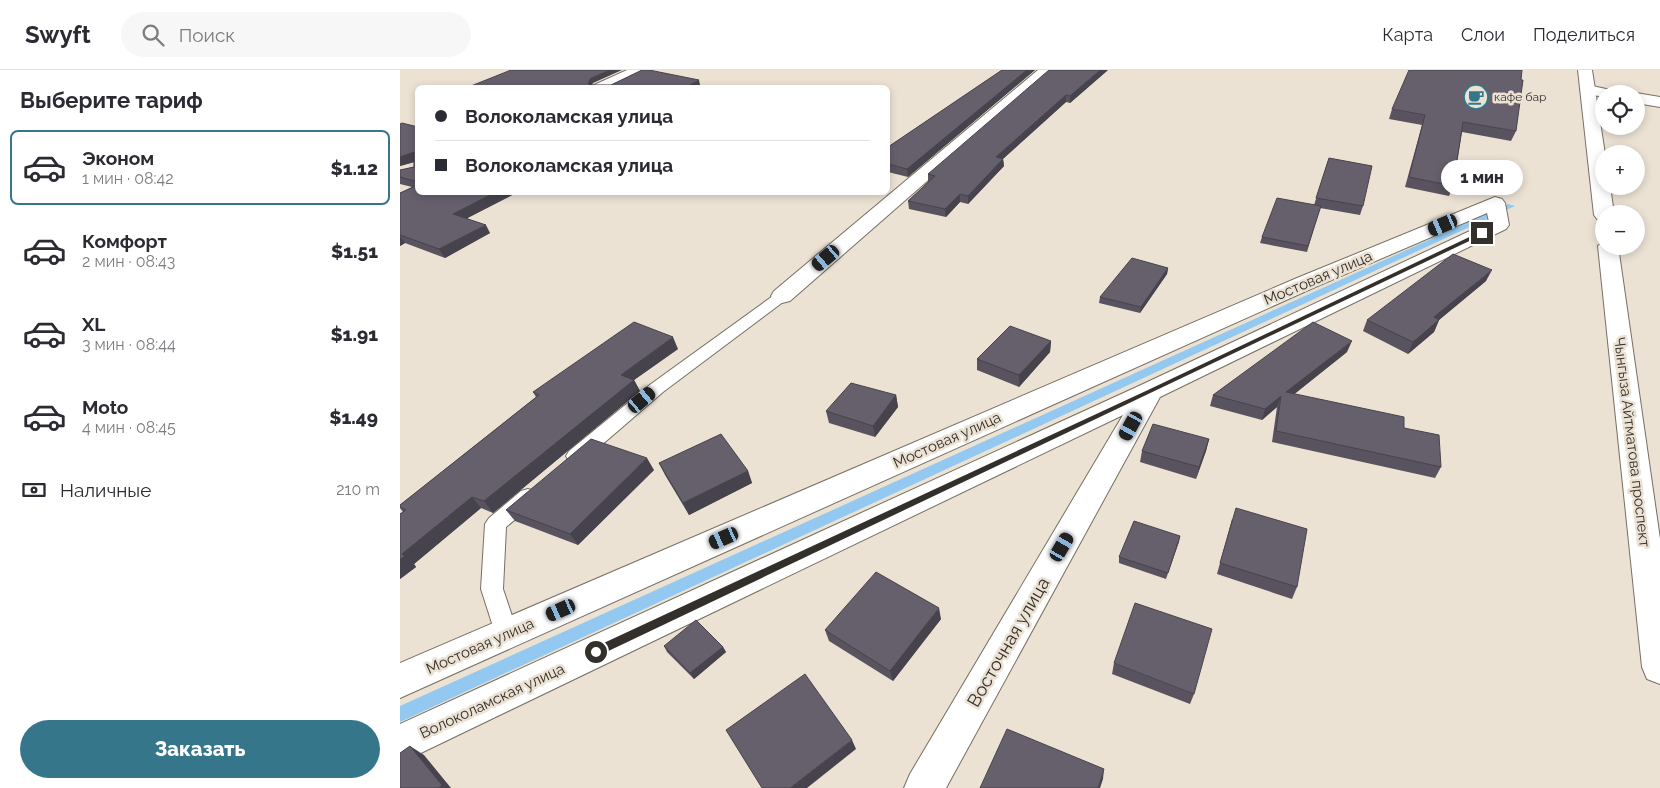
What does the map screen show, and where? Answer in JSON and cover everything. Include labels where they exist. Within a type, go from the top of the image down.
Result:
[{"type":"street","points":[[605,85],[639,70]]},
{"type":"street","points":[[782,296],[1047,70]]},
{"type":"street","points":[[1585,70],[1603,205]]},
{"type":"street","points":[[1588,90],[1595,91]]},
{"type":"street","points":[[1645,100],[1660,102]]},
{"type":"street","name":"Волоколамская улица","points":[[400,744],[1150,392],[1499,225],[1497,210]]},
{"type":"street","name":"Мостовая улица","points":[[400,681],[1305,283],[1497,210]]},
{"type":"street","name":"Чынгыза Айтматова проспект","points":[[1609,255],[1660,667]]},
{"type":"street","name":"Восточная улица","points":[[924,788],[1150,392]]},
{"type":"lane","points":[[562,468],[657,388],[782,296]]},
{"type":"lane","points":[[506,634],[492,589],[496,524],[540,486]]},
{"type":"building","points":[[511,70],[610,70],[591,78],[588,83],[590,85],[474,85]]},
{"type":"building","points":[[642,70],[699,80],[690,85],[611,85]]},
{"type":"building","points":[[1002,70],[1027,70],[907,169],[890,165],[890,146]]},
{"type":"building","points":[[1049,70],[1100,70],[1070,96],[1066,95],[996,157],[1003,159],[968,196],[960,194],[945,209],[908,201],[935,176],[928,174]]},
{"type":"building","points":[[1409,70],[1522,70],[1521,80],[1523,80],[1516,131],[1463,122],[1453,186],[1409,177],[1425,115],[1392,109]]},
{"type":"building","points":[[400,124],[415,126],[415,181],[400,177],[400,170],[414,167],[414,152],[400,157]]},
{"type":"building","points":[[1329,158],[1372,166],[1363,206],[1316,198]]},
{"type":"building","points":[[415,186],[415,195],[490,195],[453,214],[486,225],[439,249],[400,235],[400,193]]},
{"type":"building","points":[[1277,198],[1321,206],[1308,246],[1262,237]]},
{"type":"building","points":[[1453,254],[1492,270],[1434,317],[1439,320],[1413,342],[1367,320]]},
{"type":"building","points":[[1132,258],[1168,268],[1141,307],[1100,297]]},
{"type":"building","points":[[634,322],[673,337],[621,375],[634,380],[484,501],[472,497],[402,554],[405,556],[400,560],[400,514],[406,510],[400,507],[400,505],[539,395],[533,392]]},
{"type":"building","points":[[1313,322],[1352,341],[1286,392],[1404,417],[1404,428],[1439,435],[1441,467],[1276,431],[1281,396],[1265,409],[1213,395]]},
{"type":"building","points":[[1010,326],[1051,341],[1019,375],[977,359]]},
{"type":"building","points":[[851,383],[896,395],[873,426],[826,411]]},
{"type":"building","points":[[1153,424],[1209,439],[1199,467],[1142,451]]},
{"type":"building","points":[[721,434],[748,471],[683,503],[659,463]]},
{"type":"building","points":[[591,439],[647,458],[570,534],[506,510]]},
{"type":"building","points":[[1236,508],[1307,529],[1297,587],[1220,563]]},
{"type":"building","points":[[1134,521],[1180,536],[1168,573],[1119,557]]},
{"type":"building","points":[[876,572],[939,608],[890,671],[825,630]]},
{"type":"building","points":[[1135,603],[1212,629],[1194,694],[1114,663]]},
{"type":"building","points":[[696,620],[723,647],[690,673],[664,646]]},
{"type":"building","points":[[805,674],[852,740],[790,788],[762,788],[726,730]]},
{"type":"building","points":[[1007,729],[1104,769],[1098,788],[980,788]]},
{"type":"building","points":[[410,746],[442,785],[439,788],[400,788],[400,753]]},
{"type":"waterway","points":[[400,714],[1511,206]]},
{"type":"place","name":"кафе бар","points":[[1476,97]]},
{"type":"route","points":[[596,652],[1150,392],[1482,233]]}]
